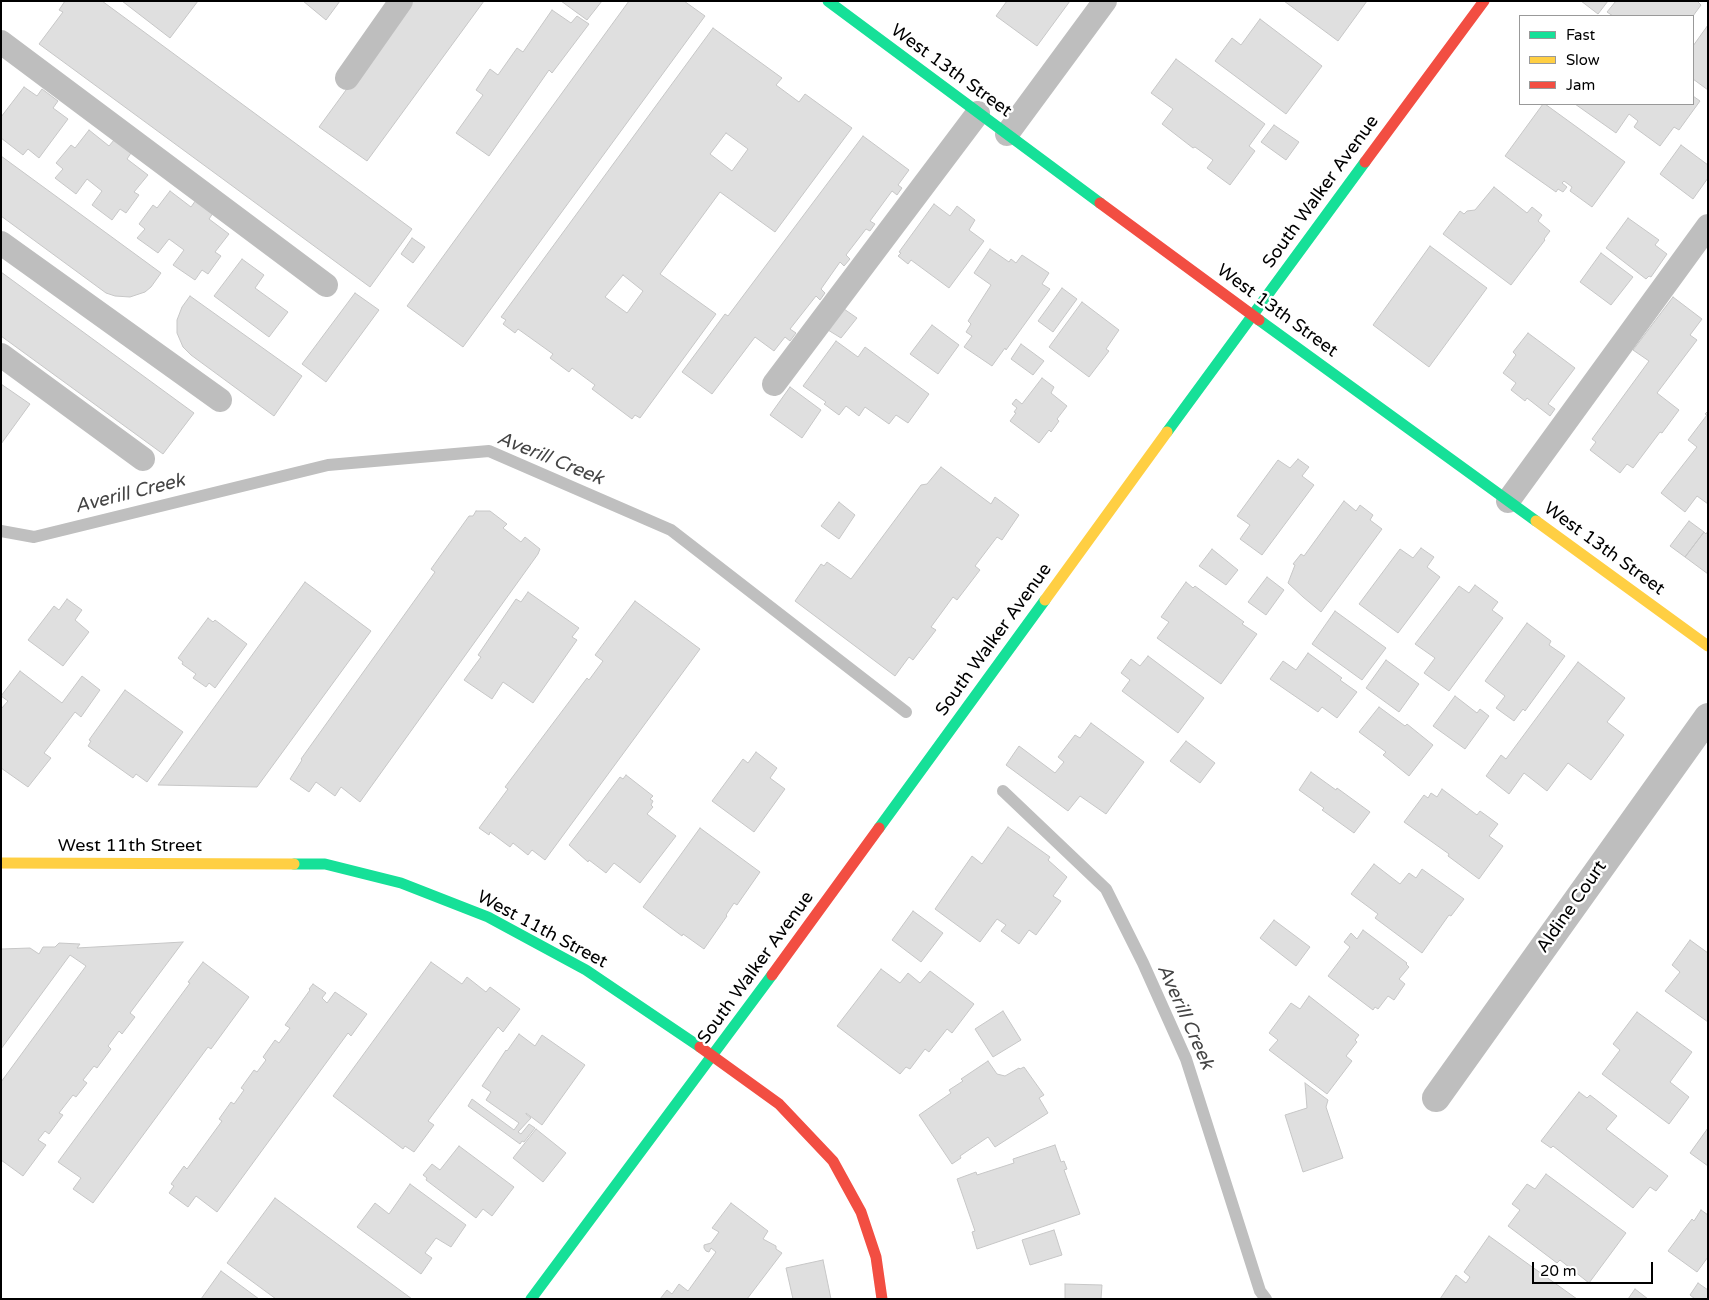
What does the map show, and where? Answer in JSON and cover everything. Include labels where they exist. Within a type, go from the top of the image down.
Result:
[{"type":"street","name":"West 13th Street","points":[[828,1],[1252,315],[1708,646]]},
{"type":"street","name":"South Walker Avenue","points":[[531,1299],[713,1056],[1252,315],[1484,1]]},
{"type":"street","name":"Aldine Court","points":[[1436,1098],[1708,717]]},
{"type":"street","name":"West 11th Street","points":[[1,863],[325,864],[401,883],[488,917],[586,970],[713,1056],[779,1104],[833,1161],[861,1212],[876,1257],[882,1299]]},
{"type":"lane","points":[[347,78],[401,1]]},
{"type":"lane","points":[[1007,134],[1106,1]]},
{"type":"lane","points":[[1,42],[326,285]]},
{"type":"lane","points":[[774,384],[978,113]]},
{"type":"lane","points":[[1508,501],[1708,226]]},
{"type":"lane","points":[[1,243],[220,400]]},
{"type":"lane","points":[[1,356],[143,458]]},
{"type":"building","points":[[65,1],[102,1],[412,229],[370,287],[39,44],[63,12],[59,10]]},
{"type":"building","points":[[122,1],[198,1],[170,38]]},
{"type":"building","points":[[303,1],[340,1],[326,20]]},
{"type":"building","points":[[411,1],[484,1],[367,161],[319,127]]},
{"type":"building","points":[[561,1],[602,1],[587,20]]},
{"type":"building","points":[[629,1],[684,1],[705,16],[463,347],[407,306]]},
{"type":"building","points":[[1007,1],[1070,1],[1037,46],[996,16]]},
{"type":"building","points":[[1284,1],[1367,1],[1338,41]]},
{"type":"building","points":[[1581,1],[1608,1],[1598,14]]},
{"type":"building","points":[[1616,1],[1697,1],[1701,5],[1694,15],[1612,15],[1607,12]]},
{"type":"building","points":[[552,10],[571,23],[577,16],[589,24],[552,73],[549,70],[489,156],[456,133],[483,95],[476,90],[490,69],[498,75],[517,48],[523,52]]},
{"type":"building","points":[[1260,19],[1322,66],[1286,114],[1215,61],[1232,38],[1241,45]]},
{"type":"building","points":[[1708,25],[1708,90],[1694,80],[1694,45]]},
{"type":"building","points":[[713,28],[782,78],[776,85],[799,102],[805,94],[852,128],[775,232],[720,192],[660,274],[716,314],[640,418],[635,415],[632,419],[592,389],[595,385],[572,368],[569,372],[550,358],[553,354],[518,329],[515,333],[503,324],[506,320],[501,317]],"holes":[[[726,133],[748,149],[732,171],[710,154]],[[623,275],[643,291],[627,313],[605,297]]]},
{"type":"building","points":[[1176,59],[1265,124],[1249,146],[1255,151],[1230,185],[1207,168],[1213,160],[1195,147],[1193,148],[1162,124],[1173,109],[1151,93]]},
{"type":"building","points":[[24,87],[37,96],[42,89],[58,101],[53,108],[68,119],[39,158],[28,149],[23,155],[1,138],[1,117]]},
{"type":"building","points":[[1694,97],[1700,101],[1679,130],[1674,127],[1660,146],[1634,127],[1638,121],[1629,114],[1616,133],[1576,105],[1694,105]]},
{"type":"building","points":[[1542,105],[1546,105],[1625,162],[1592,207],[1570,191],[1572,187],[1564,181],[1562,183],[1567,187],[1563,192],[1558,189],[1556,192],[1505,156]]},
{"type":"building","points":[[1274,125],[1299,142],[1286,160],[1261,142]]},
{"type":"building","points":[[89,130],[109,146],[114,140],[131,153],[127,159],[148,175],[134,192],[139,195],[126,213],[120,209],[112,220],[92,205],[102,191],[87,179],[76,194],[55,178],[63,169],[56,163],[71,145],[75,148]]},
{"type":"building","points":[[863,136],[909,170],[898,185],[902,188],[897,195],[892,191],[870,221],[875,224],[870,231],[866,229],[846,255],[850,259],[844,266],[840,262],[821,289],[825,293],[820,300],[816,296],[790,329],[796,333],[790,341],[785,337],[774,351],[755,337],[712,394],[682,372],[725,314],[728,316]]},
{"type":"building","points":[[1681,145],[1708,165],[1708,178],[1693,199],[1660,174]]},
{"type":"building","points":[[1,156],[161,273],[151,287],[145,292],[130,297],[106,293],[1,216]]},
{"type":"building","points":[[1494,187],[1527,213],[1532,207],[1542,215],[1538,221],[1550,231],[1511,285],[1443,234],[1460,211],[1464,214],[1467,211],[1475,210]]},
{"type":"building","points":[[170,191],[191,207],[196,200],[213,213],[209,219],[229,234],[215,252],[221,256],[208,274],[202,270],[195,280],[173,265],[184,250],[169,239],[158,253],[137,238],[145,229],[139,224],[153,205],[157,208]]},
{"type":"building","points":[[934,204],[950,216],[957,206],[975,220],[969,230],[984,241],[949,288],[911,260],[908,264],[898,256]]},
{"type":"building","points":[[1628,218],[1659,240],[1655,245],[1667,254],[1651,277],[1649,276],[1646,279],[1606,248]]},
{"type":"building","points":[[412,238],[425,247],[413,263],[401,254]]},
{"type":"building","points":[[1430,246],[1487,288],[1429,367],[1373,325]]},
{"type":"building","points":[[990,249],[1009,262],[1011,259],[1016,263],[1022,255],[1049,273],[1042,284],[1050,289],[1006,350],[1005,348],[992,366],[964,347],[972,336],[966,332],[971,324],[968,321],[991,285],[974,273]]},
{"type":"building","points":[[1601,253],[1633,277],[1611,305],[1580,282]]},
{"type":"building","points":[[242,259],[264,275],[255,288],[288,312],[269,337],[214,296]]},
{"type":"building","points":[[1,272],[194,413],[163,454],[1,336]]},
{"type":"building","points":[[1062,288],[1077,299],[1053,332],[1038,321]]},
{"type":"building","points":[[355,293],[379,310],[326,382],[302,364]]},
{"type":"building","points":[[190,296],[302,376],[274,416],[191,355],[183,347],[177,333],[177,320],[182,307]]},
{"type":"building","points":[[1673,297],[1702,319],[1690,335],[1697,340],[1657,393],[1679,410],[1633,468],[1627,464],[1620,473],[1590,450],[1596,442],[1592,439],[1649,361],[1633,350]]},
{"type":"building","points":[[1082,302],[1119,330],[1106,349],[1109,351],[1089,377],[1049,347]]},
{"type":"building","points":[[844,309],[857,318],[841,338],[828,330]]},
{"type":"building","points":[[932,325],[959,345],[938,374],[910,354]]},
{"type":"building","points":[[1528,333],[1575,368],[1548,404],[1555,409],[1550,416],[1527,398],[1525,401],[1511,390],[1516,383],[1503,373],[1516,355],[1513,352]]},
{"type":"building","points":[[836,341],[858,357],[865,347],[929,394],[908,423],[896,415],[889,424],[865,407],[859,416],[846,406],[839,415],[824,404],[826,402],[803,386]]},
{"type":"building","points":[[1021,344],[1044,361],[1033,375],[1011,359]]},
{"type":"building","points":[[1042,378],[1054,387],[1051,393],[1067,406],[1057,419],[1059,421],[1051,432],[1049,430],[1039,443],[1010,421],[1017,408],[1012,404],[1016,399],[1022,404]]},
{"type":"building","points":[[1,384],[30,404],[1,444]]},
{"type":"building","points":[[790,387],[821,410],[802,438],[770,415]]},
{"type":"building","points":[[1708,411],[1708,504],[1697,496],[1685,512],[1661,493],[1697,447],[1688,440]]},
{"type":"building","points":[[1298,459],[1309,467],[1302,476],[1314,485],[1262,555],[1240,539],[1250,525],[1237,516],[1278,460],[1290,468]]},
{"type":"building","points":[[941,467],[991,504],[995,497],[1019,515],[1002,540],[997,537],[975,566],[980,570],[957,600],[953,597],[931,627],[936,630],[913,660],[909,657],[895,676],[795,601],[821,564],[824,566],[827,562],[851,579],[921,485],[927,484]]},
{"type":"building","points":[[1344,501],[1356,511],[1360,505],[1373,515],[1370,520],[1382,529],[1321,612],[1288,583],[1295,565],[1293,564],[1301,554],[1304,556]]},
{"type":"building","points":[[839,502],[855,515],[839,539],[821,526]]},
{"type":"building","points":[[476,511],[490,511],[507,524],[503,528],[521,542],[525,537],[540,549],[538,554],[360,802],[341,787],[335,796],[316,782],[309,792],[290,779],[301,759],[435,572],[431,569],[469,516],[473,516]]},
{"type":"building","points":[[1689,521],[1704,532],[1685,557],[1670,546]]},
{"type":"building","points":[[1708,531],[1708,574],[1685,557],[1704,532],[1706,534]]},
{"type":"building","points":[[1421,548],[1434,557],[1427,567],[1440,577],[1398,633],[1359,604],[1400,549],[1413,558]]},
{"type":"building","points":[[1212,549],[1238,570],[1226,585],[1199,566]]},
{"type":"building","points":[[1267,577],[1284,590],[1266,615],[1248,602]]},
{"type":"building","points":[[305,582],[371,631],[257,787],[158,785]]},
{"type":"building","points":[[1186,582],[1193,588],[1195,586],[1244,622],[1242,624],[1257,634],[1221,684],[1157,638],[1169,622],[1161,617]]},
{"type":"building","points":[[1475,585],[1498,602],[1492,610],[1503,618],[1449,691],[1424,673],[1435,658],[1415,644],[1459,586],[1469,593]]},
{"type":"building","points":[[528,592],[579,628],[572,637],[577,640],[533,703],[503,682],[492,699],[464,680],[481,657],[478,655],[516,599],[521,602]]},
{"type":"building","points":[[67,599],[82,610],[75,620],[89,632],[63,666],[28,640],[54,606],[59,610]]},
{"type":"building","points":[[635,601],[700,649],[545,860],[532,850],[528,855],[513,843],[510,847],[490,832],[489,835],[479,828],[508,789],[505,787],[587,678],[589,680],[603,661],[595,655]]},
{"type":"building","points":[[1335,611],[1386,648],[1362,680],[1312,644]]},
{"type":"building","points":[[208,618],[213,622],[215,620],[247,644],[215,688],[209,683],[206,687],[193,678],[196,674],[182,664],[183,662],[178,658]]},
{"type":"building","points":[[1527,623],[1551,641],[1549,645],[1565,656],[1525,711],[1523,709],[1514,721],[1496,708],[1505,696],[1485,681]]},
{"type":"building","points":[[1308,653],[1342,678],[1340,680],[1357,692],[1337,718],[1322,707],[1318,712],[1270,679],[1283,661],[1296,670]]},
{"type":"building","points":[[1148,656],[1204,698],[1178,733],[1122,691],[1130,680],[1121,673],[1131,659],[1140,666]]},
{"type":"building","points":[[1386,660],[1419,684],[1399,712],[1366,688]]},
{"type":"building","points":[[1578,662],[1625,698],[1607,722],[1624,735],[1591,780],[1568,763],[1547,791],[1524,773],[1509,794],[1486,776],[1501,755],[1506,759]]},
{"type":"building","points":[[20,671],[62,703],[82,676],[100,690],[81,717],[75,712],[44,753],[51,758],[28,787],[1,768],[1,709],[8,701],[1,696]]},
{"type":"building","points":[[125,690],[183,732],[147,782],[136,774],[133,778],[88,746],[91,741],[89,740]]},
{"type":"building","points":[[1455,696],[1477,713],[1480,709],[1489,716],[1465,749],[1433,726]]},
{"type":"building","points":[[1379,707],[1405,726],[1407,724],[1433,745],[1409,776],[1383,755],[1386,752],[1359,732]]},
{"type":"building","points":[[1091,723],[1144,762],[1106,814],[1080,796],[1068,811],[1006,765],[1019,746],[1055,773],[1064,762],[1058,757],[1075,735],[1080,738]]},
{"type":"building","points":[[1186,741],[1215,763],[1200,783],[1170,761]]},
{"type":"building","points":[[756,752],[777,768],[770,778],[785,789],[754,832],[712,801],[743,759],[748,763]]},
{"type":"building","points":[[1311,772],[1370,812],[1354,833],[1322,810],[1324,808],[1299,790]]},
{"type":"building","points":[[626,775],[653,796],[650,799],[653,801],[651,805],[653,807],[647,814],[676,836],[640,883],[614,863],[606,873],[589,860],[588,862],[569,845],[620,777],[623,779]]},
{"type":"building","points":[[1442,789],[1477,815],[1480,811],[1498,824],[1489,836],[1503,846],[1479,879],[1448,856],[1449,854],[1404,822],[1424,795],[1428,798],[1431,793],[1437,797]]},
{"type":"building","points":[[1008,827],[1050,857],[1048,860],[1067,877],[1053,896],[1061,901],[1036,935],[1029,930],[1019,944],[1001,931],[1006,925],[997,919],[980,942],[935,909],[972,856],[982,864]]},
{"type":"building","points":[[700,828],[760,872],[737,905],[734,903],[704,949],[683,934],[682,936],[643,907]]},
{"type":"building","points":[[1374,864],[1400,884],[1409,873],[1416,878],[1422,869],[1464,899],[1451,916],[1449,915],[1422,953],[1375,918],[1378,914],[1351,894]]},
{"type":"building","points":[[913,911],[943,933],[921,962],[892,940]]},
{"type":"building","points":[[1274,920],[1310,947],[1296,966],[1260,938]]},
{"type":"building","points":[[1363,930],[1407,963],[1409,967],[1399,979],[1405,984],[1394,1000],[1388,996],[1378,1009],[1375,1007],[1373,1010],[1328,976],[1350,947],[1344,942],[1351,933],[1357,939]]},
{"type":"building","points":[[1690,940],[1708,953],[1708,1022],[1665,991],[1680,972],[1672,965]]},
{"type":"building","points":[[183,942],[130,1013],[135,1017],[122,1034],[119,1031],[108,1046],[111,1049],[97,1068],[94,1066],[83,1080],[87,1083],[76,1097],[73,1095],[59,1113],[63,1115],[49,1134],[45,1131],[38,1140],[46,1145],[23,1176],[1,1160],[1,1082],[86,966],[70,955],[1,1049],[1,949],[30,948],[39,954],[43,947],[55,947],[59,943],[80,944],[77,948]]},
{"type":"building","points":[[203,962],[249,997],[211,1049],[208,1047],[93,1203],[73,1189],[81,1178],[58,1162],[190,983],[188,982]]},
{"type":"building","points":[[431,962],[462,984],[467,977],[486,992],[490,987],[520,1009],[503,1032],[498,1027],[428,1121],[434,1125],[414,1152],[405,1146],[403,1149],[333,1096]]},
{"type":"building","points":[[881,969],[900,983],[908,973],[920,983],[930,971],[974,1004],[952,1033],[947,1029],[929,1052],[925,1049],[910,1069],[906,1067],[900,1074],[837,1026]]},
{"type":"building","points":[[313,984],[326,993],[322,998],[327,1003],[335,992],[367,1014],[351,1036],[348,1033],[217,1212],[196,1196],[188,1207],[169,1193],[174,1186],[171,1184],[184,1166],[187,1169],[222,1121],[219,1119],[231,1102],[234,1104],[244,1090],[241,1088],[254,1070],[257,1072],[266,1060],[263,1057],[275,1040],[279,1043],[290,1028],[285,1025]]},
{"type":"building","points":[[1309,996],[1359,1035],[1355,1040],[1357,1042],[1346,1056],[1352,1061],[1327,1094],[1269,1050],[1278,1040],[1269,1033],[1291,1003],[1300,1009]]},
{"type":"building","points":[[1003,1011],[1021,1040],[993,1057],[975,1029]]},
{"type":"building","points":[[1637,1012],[1692,1052],[1670,1082],[1689,1097],[1669,1124],[1602,1074],[1620,1050],[1613,1044]]},
{"type":"building","points":[[519,1034],[535,1046],[542,1035],[585,1065],[542,1125],[526,1113],[531,1118],[518,1132],[521,1134],[529,1124],[535,1128],[524,1142],[522,1141],[520,1144],[468,1106],[472,1099],[514,1130],[519,1123],[486,1100],[491,1092],[482,1086]]},
{"type":"building","points":[[988,1061],[997,1074],[1005,1076],[1024,1067],[1044,1095],[1039,1098],[1048,1113],[995,1147],[988,1137],[960,1156],[961,1158],[952,1164],[919,1115],[951,1093],[949,1090],[963,1081],[961,1079]]},
{"type":"building","points":[[1305,1083],[1328,1100],[1326,1107],[1343,1158],[1303,1172],[1285,1115],[1307,1108]]},
{"type":"building","points":[[1579,1092],[1587,1098],[1590,1095],[1617,1116],[1606,1129],[1668,1176],[1656,1191],[1650,1187],[1633,1208],[1553,1146],[1551,1148],[1541,1141]]},
{"type":"building","points":[[1708,1128],[1708,1166],[1690,1153]]},
{"type":"building","points":[[536,1129],[566,1153],[543,1182],[513,1158]]},
{"type":"building","points":[[1055,1145],[1061,1162],[1064,1161],[1067,1169],[1064,1170],[1080,1214],[977,1249],[972,1232],[975,1231],[957,1179],[976,1172],[977,1175],[1014,1163],[1013,1159]]},
{"type":"building","points":[[459,1146],[514,1187],[492,1216],[483,1209],[476,1218],[426,1180],[427,1178],[423,1175],[432,1164],[440,1170]]},
{"type":"building","points":[[1546,1174],[1626,1233],[1589,1283],[1560,1260],[1557,1263],[1508,1226],[1520,1210],[1512,1204],[1527,1184],[1535,1189]]},
{"type":"building","points":[[410,1184],[466,1225],[451,1247],[436,1238],[425,1253],[432,1258],[421,1274],[357,1227],[375,1203],[389,1214]]},
{"type":"building","points":[[275,1198],[412,1299],[276,1299],[227,1263]]},
{"type":"building","points":[[731,1203],[768,1231],[763,1239],[776,1246],[776,1249],[782,1253],[747,1299],[660,1299],[667,1290],[672,1294],[679,1284],[688,1291],[716,1252],[711,1248],[709,1252],[706,1251],[704,1245],[711,1243],[719,1232],[712,1228]]},
{"type":"building","points":[[1701,1210],[1708,1215],[1708,1257],[1697,1272],[1668,1251]]},
{"type":"building","points":[[1054,1230],[1062,1255],[1030,1265],[1022,1240]]},
{"type":"building","points":[[1489,1236],[1577,1299],[1440,1299],[1456,1275],[1466,1283],[1470,1277],[1464,1272]]},
{"type":"building","points":[[823,1260],[831,1299],[793,1299],[786,1268]]},
{"type":"building","points":[[221,1271],[259,1299],[201,1299]]},
{"type":"building","points":[[1698,1283],[1708,1290],[1708,1299],[1695,1299],[1690,1295]]},
{"type":"building","points":[[1065,1284],[1102,1285],[1101,1299],[1065,1299]]},
{"type":"building","points":[[1635,1289],[1648,1299],[1628,1299]]},
{"type":"waterway","name":"Averill Creek","points":[[1,531],[34,537],[328,465],[489,451],[671,530],[906,712]]},
{"type":"waterway","name":"Averill Creek","points":[[1003,791],[1106,889],[1143,963],[1186,1059],[1260,1291],[1266,1299]]},
{"type":"traffic: fast","points":[[828,1],[1100,203]]},
{"type":"traffic: fast","points":[[1167,432],[1365,162]]},
{"type":"traffic: fast","points":[[1259,320],[1536,521]]},
{"type":"traffic: fast","points":[[879,828],[1045,600]]},
{"type":"traffic: fast","points":[[294,864],[325,864],[401,883],[488,917],[586,970],[700,1047]]},
{"type":"traffic: fast","points":[[531,1299],[772,975]]},
{"type":"traffic: slow","points":[[1045,600],[1167,432]]},
{"type":"traffic: slow","points":[[1536,521],[1708,646]]},
{"type":"traffic: slow","points":[[1,863],[294,864]]},
{"type":"traffic: jam","points":[[1365,162],[1484,1]]},
{"type":"traffic: jam","points":[[1100,203],[1259,320]]},
{"type":"traffic: jam","points":[[772,975],[879,828]]},
{"type":"traffic: jam","points":[[700,1047],[779,1104],[833,1161],[861,1212],[876,1257],[882,1299]]}]
